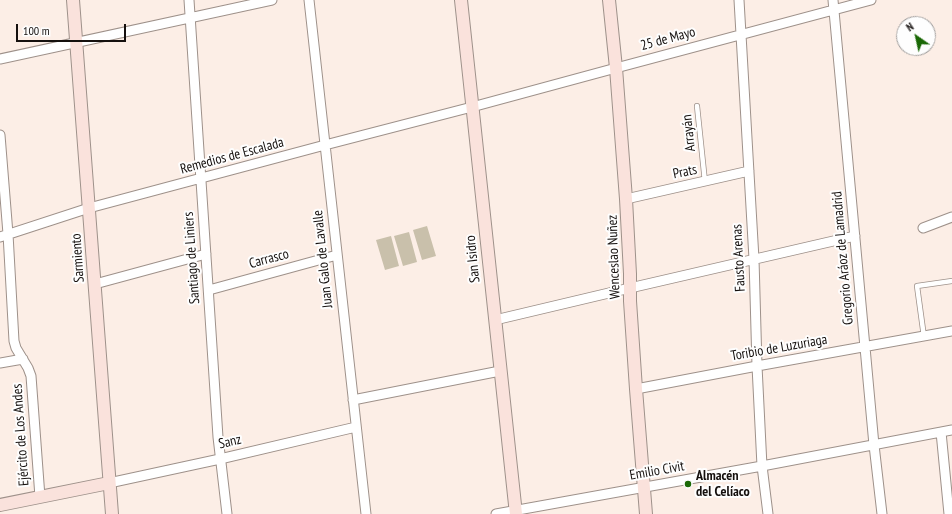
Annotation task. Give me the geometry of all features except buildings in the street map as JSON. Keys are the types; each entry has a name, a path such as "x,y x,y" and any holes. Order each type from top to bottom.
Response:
{"street":[{"name":"Sarmiento","path":"74,0 112,514"},
{"name":"Santiago de Liniers","path":"189,0 218,437 227,514"},
{"path":"0,59 272,0"},
{"name":"Juan Galo de Lavalle","path":"309,0 366,514"},
{"name":"San Isidro","path":"461,0 516,512"},
{"name":"Wenceslao Nuñez","path":"609,0 626,199 636,389 646,514"},
{"name":"Fausto Arenas","path":"739,0 754,259 762,466 768,514"},
{"name":"Gregorio Aráoz de Lamadrid","path":"833,0 874,444 882,514"},
{"name":"25 de Mayo","path":"472,107 871,0"},
{"name":"Remedios de Escalada","path":"4,236 89,208 472,107"},
{"name":"Ejército de Los Andes","path":"0,135 4,236 14,341 16,348 31,376 40,497"},
{"name":"Prats","path":"626,199 749,171"},
{"path":"923,228 952,217"},
{"path":"495,320 855,236"},
{"path":"94,284 206,254"},
{"name":"Carrasco","path":"209,290 337,255"},
{"name":"Toribio de Luzuriaga","path":"636,389 952,331"},
{"path":"0,363 23,360"},
{"path":"353,400 500,371"},
{"name":"Sanz","path":"109,483 356,427"},
{"name":"Emilio Civit","path":"496,514 516,512 952,430"},
{"path":"941,432 949,514"},
{"path":"0,505 109,483"}],"lane":[{"name":"Arrayán","path":"697,106 705,182"},
{"path":"924,336 917,286 952,281"}],"shaded area":[{"path":"427,226 436,256 422,260 413,230"},
{"path":"409,232 417,262 403,266 394,236"},
{"path":"391,236 399,266 385,270 376,240"}],"place":[{"name":"Almacén del Celíaco","path":"688,484"}]}
